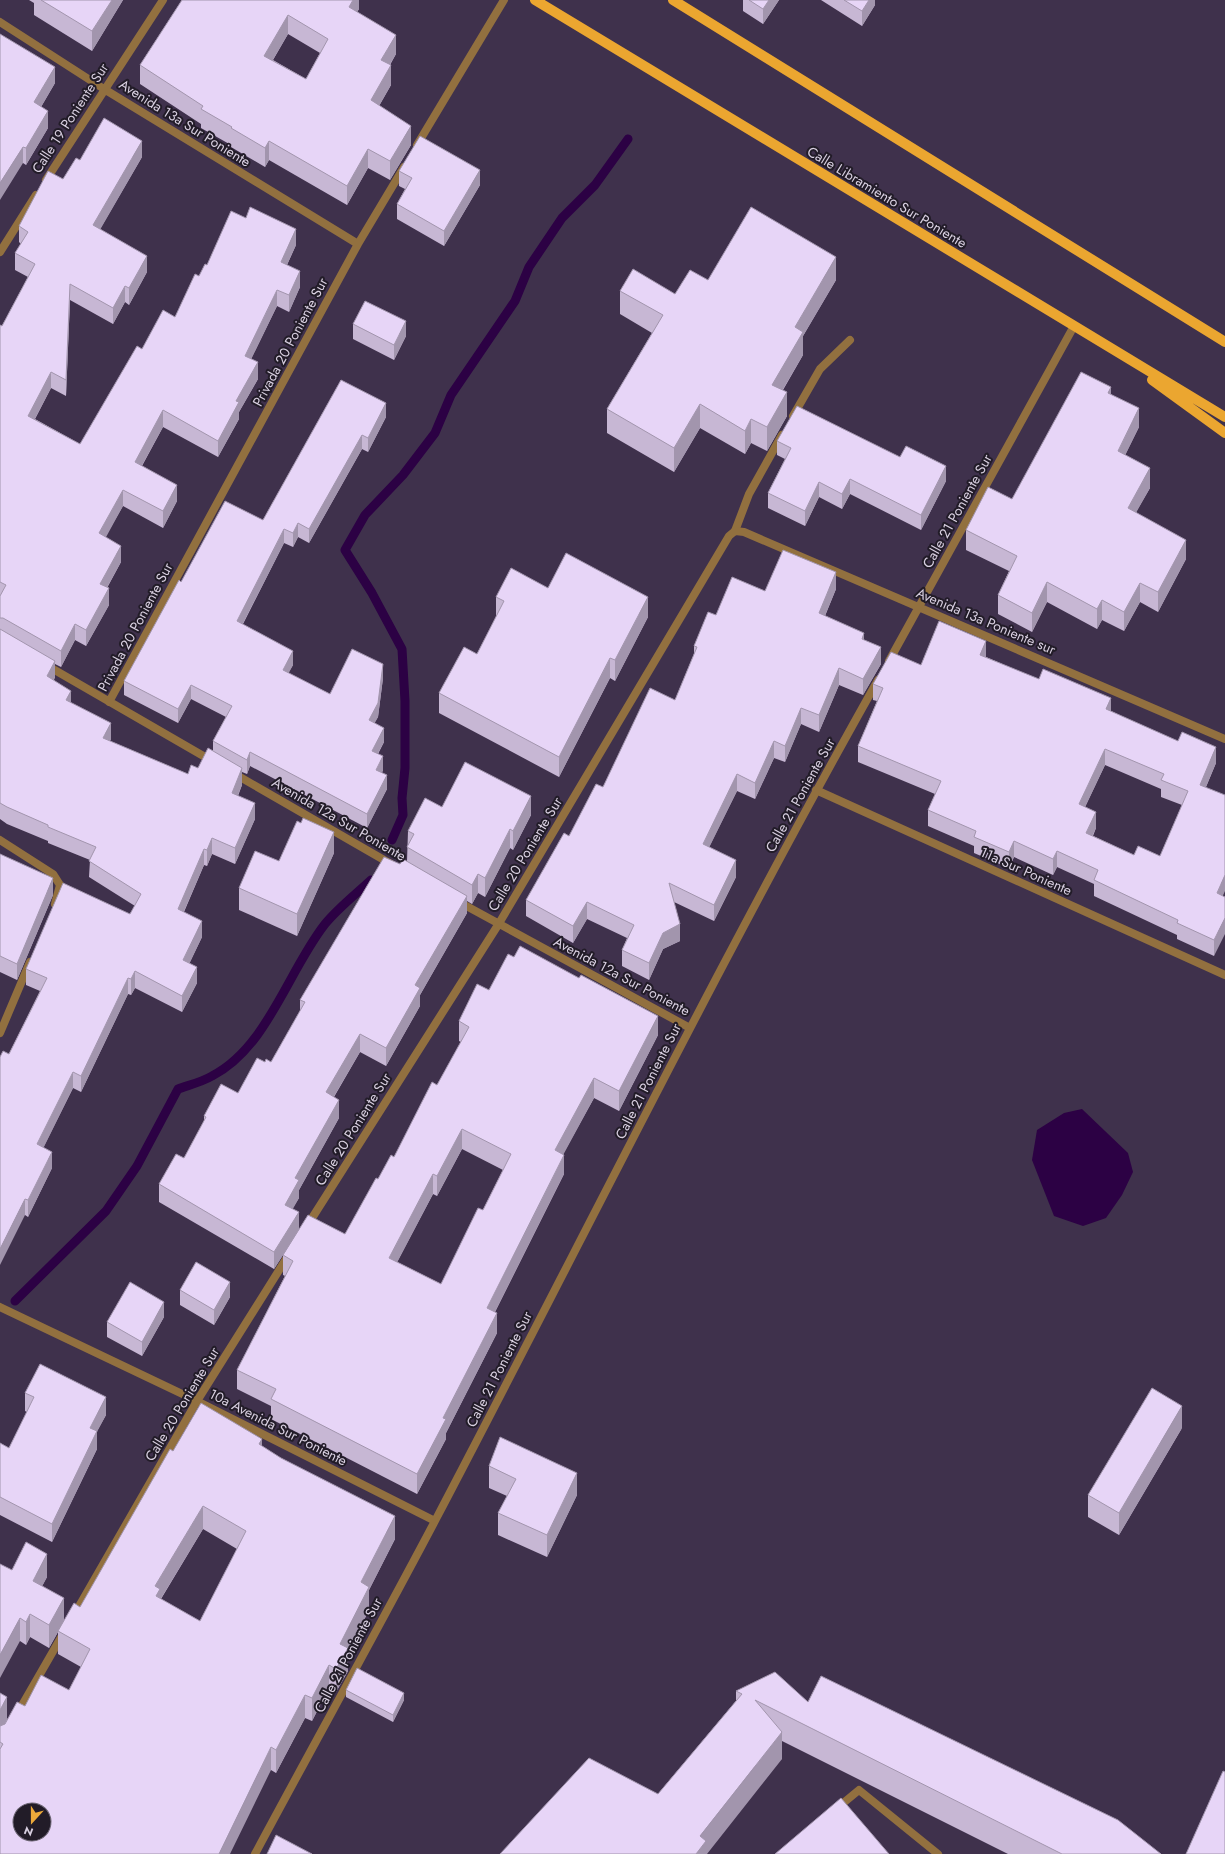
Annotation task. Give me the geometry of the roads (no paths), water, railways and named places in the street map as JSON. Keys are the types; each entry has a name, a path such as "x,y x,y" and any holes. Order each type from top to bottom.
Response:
{"main road":[{"name":"Calle Libramiento Sur Poniente","path":"535,0 1225,417"},
{"path":"673,0 1225,342"},
{"path":"1097,340 1225,433"}],"street":[{"name":"Calle 19 Poniente Sur","path":"0,252 104,89 163,0"},
{"name":"Privada 20 Poniente Sur","path":"109,702 358,244 504,0"},
{"name":"Avenida 13a Sur Poniente","path":"0,22 104,89 358,244"},
{"name":"Calle 21 Poniente Sur","path":"255,1854 435,1521 690,1028 816,790 920,607 1074,326"},
{"name":"Calle 20 Poniente Sur","path":"303,1233 498,924 729,536 735,531 748,494 820,368 850,340"},
{"name":"Avenida 13a Poniente sur","path":"735,531 744,532 1225,739"},
{"name":"Avenida 12a Sur Poniente","path":"41,663 400,869"},
{"name":"11a Sur Poniente","path":"816,790 1225,975"},
{"path":"0,840 53,874 60,885 58,897 52,911"},
{"name":"Avenida 12a Sur Poniente","path":"449,897 690,1028"},
{"path":"0,1033 34,954"},
{"name":"Calle 20 Poniente Sur","path":"12,1724 197,1401 294,1247"},
{"name":"10a Avenida Sur Poniente","path":"0,1307 197,1401 435,1521"},
{"path":"830,1815 859,1790 938,1854"}],"waterway":[{"path":"392,840 403,815 402,798 405,768 405,701 402,649 372,593 345,550 365,515 403,475 435,433 451,395 515,301 529,267 562,218 595,185 628,139"},
{"path":"15,1301 106,1211 137,1166 178,1089 200,1082 212,1076 231,1063 248,1047 262,1028 299,964 325,924 341,907 371,880"}]}
